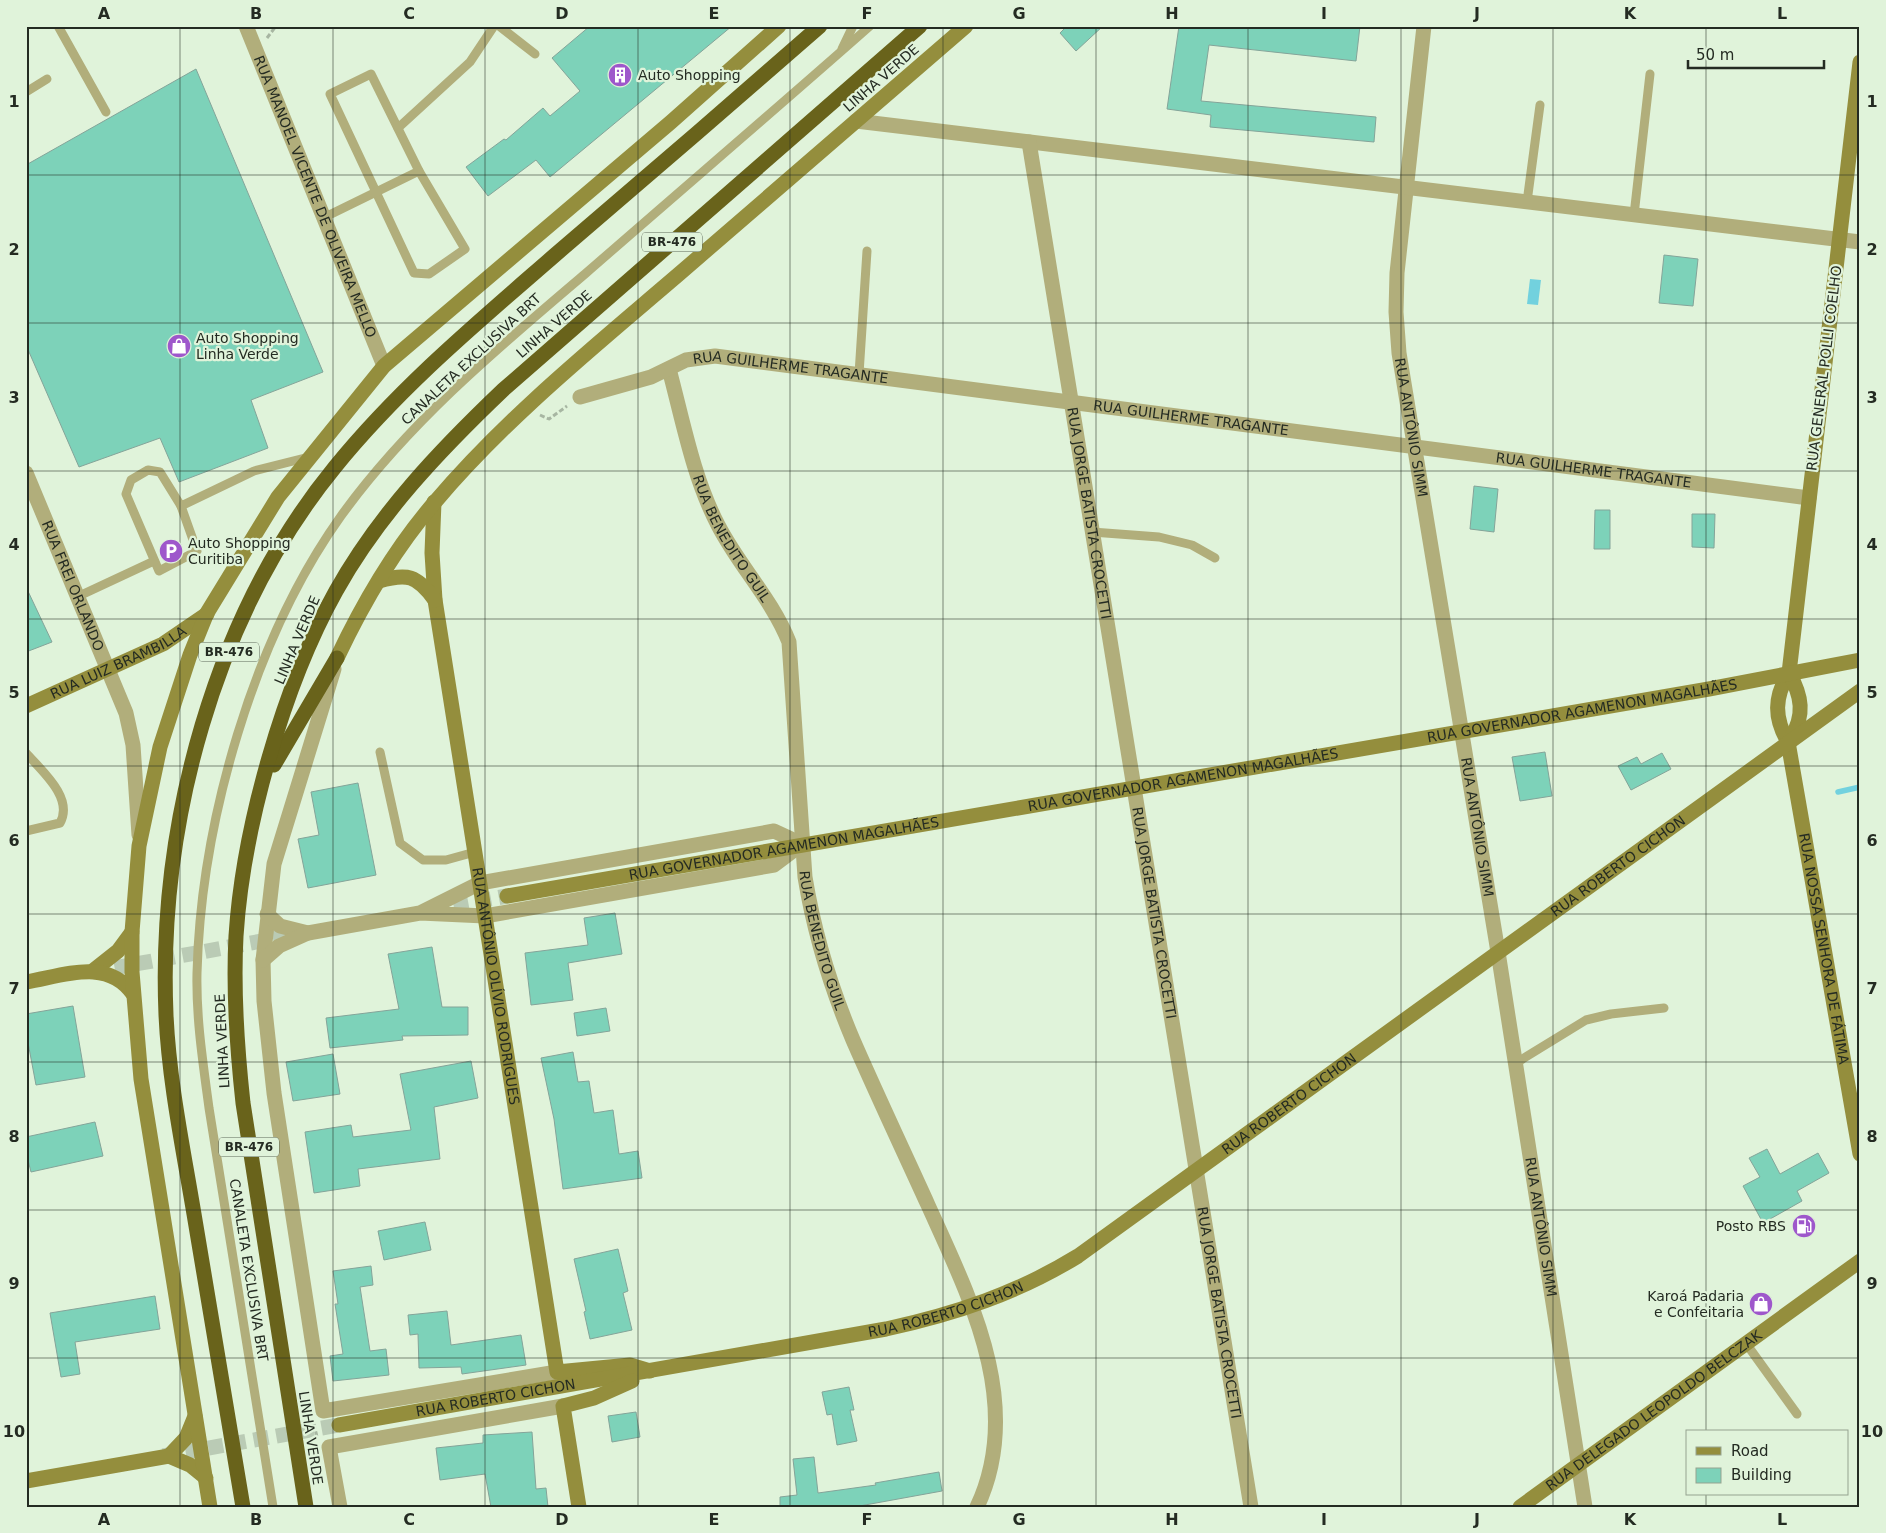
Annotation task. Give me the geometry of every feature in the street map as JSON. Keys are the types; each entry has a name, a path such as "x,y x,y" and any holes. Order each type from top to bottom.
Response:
{"highway":[{"name":"BR-476","path":"242,1507 179,1127 166,1020 165,930 172,862 179,820 195,750 216,684 242,621 268,568 333,470 377,418 479,322 820,26"},
{"name":"LINHA VERDE","path":"306,1507 252,1169 238,1054 236,973 239,903 247,853 262,786 296,682 336,591 364,547 429,463 503,390 920,26"},
{"path":"262,786 337,658"}],"street":[{"name":"RUA MANOEL VICENTE DE OLIVEIRA MELLO","path":"246,26 384,366"},
{"path":"210,1507 143,1096 133,994 132,932 139,846 160,748 174,702 208,613 278,497 384,366 664,128 779,26"},
{"name":"LINHA VERDE","path":"557,1372 323,1411 273,1085 263,960 267,914 280,842 337,658 355,621 379,581 434,502 526,409 966,26"},
{"name":"RUA ANTÔNIO SIMM","path":"1424,26 1397,273 1396,312 1403,386 1498,952 1585,1507"},
{"name":"RUA GENERAL POLLI COELHO","path":"1789,673 1860,62"},
{"path":"856,121 1860,242"},
{"name":"RUA JORGE BATISTA CROCETTI","path":"1029,142 1251,1507"},
{"name":"RUA GUILHERME TRAGANTE","path":"580,397 638,382 670,369 686,360 714,356 1809,498"},
{"name":"RUA BENEDITO GUIL","path":"670,369 706,503 736,554 782,624 789,642 802,844 809,900 828,970 845,1019 974,1306 988,1358 995,1410 994,1458 990,1476 977,1507"},
{"name":"RUA FREI ORLANDO","path":"26,472 110,670 131,732 139,846"},
{"name":"RUA ANTÔNIO OLÍVIO RODRIGUES","path":"434,502 432,553 435,600 557,1372"},
{"path":"379,581 397,576 417,580 435,600"},
{"name":"RUA LUIZ BRAMBILLA","path":"26,706 110,670 172,639 208,613"},
{"name":"RUA GOVERNADOR AGAMENON MAGALHÃES","path":"507,896 1860,660"},
{"path":"1788,742 1798,726 1801,707 1798,689 1789,673"},
{"name":"RUA NOSSA SENHORA DE FÁTIMA","path":"1789,673 1780,686 1777,700 1779,722 1788,742 1860,1154"},
{"name":"RUA ROBERTO CICHON","path":"339,1425 652,1372 886,1329 974,1306 1026,1286 1078,1256 1860,690"},
{"path":"263,960 279,946 308,933 420,913 485,916 774,866 802,844 774,831 480,883 420,913"},
{"path":"267,914 280,926 308,933"},
{"path":"26,982 94,970 118,951 132,932"},
{"path":"94,970 119,979 133,994"},
{"name":"RUA DELEGADO LEOPOLDO BELCZAK","path":"1520,1507 1745,1342 1860,1261"},
{"path":"557,1372 630,1365 652,1372"},
{"name":"RUA ROBERTO CICHON","path":"563,1406 594,1398 652,1372"},
{"path":"563,1406 579,1507"},
{"name":"LINHA VERDE","path":"340,1507 329,1446 563,1406"},
{"path":"169,1456 186,1438 195,1414"},
{"path":"26,1481 169,1456 190,1465 206,1478"}],"lane":[{"path":"58,26 106,112"},
{"path":"398,128 470,62 494,26"},
{"path":"499,26 535,54"},
{"name":"CANALETA EXCLUSIVA BRT","path":"839,54 853,26"},
{"name":"CANALETA EXCLUSIVA BRT","path":"273,1507 209,1108 201,1052 197,977 201,911 213,836 239,733 264,660 298,588 340,518 381,465 436,407 507,341 870,26"},
{"path":"371,74 398,128 419,171 465,249 429,274 414,273 330,94 371,74"},
{"path":"1634,215 1650,74"},
{"path":"26,92 47,79"},
{"path":"1527,202 1540,105"},
{"path":"323,218 419,171"},
{"path":"859,374 867,251"},
{"path":"181,506 254,471 309,457"},
{"path":"148,470 160,472 181,506 197,551 159,571 154,561 126,494 131,480 148,470"},
{"path":"1092,532 1159,537 1192,544 1215,558"},
{"path":"79,596 154,561"},
{"path":"380,752 400,843 423,860 446,860 475,852"},
{"path":"26,753 63,801 65,815 60,823 26,831"},
{"path":"1516,1063 1586,1020 1611,1014 1664,1008"},
{"path":"1745,1342 1797,1414"}],"path":[{"path":"526,409 549,419 580,397"}],"water":[{"path":"1530,279 1541,280 1538,305 1527,304"}],"building":[{"name":"Auto Shopping","path":"590,26 732,26 550,177 536,160 488,196 466,167 504,139 506,140 543,108 550,116 580,91 552,58"},
{"path":"1067,26 1103,26 1076,51 1060,33"},
{"path":"1179,26 1360,26 1356,61 1209,45 1201,101 1376,117 1374,142 1210,127 1211,115 1167,109"},
{"path":"196,69 323,372 251,400 268,448 179,482 160,438 79,467 26,345 26,165"},
{"path":"1664,255 1698,259 1693,306 1659,303"},
{"path":"1474,486 1498,489 1494,532 1470,529"},
{"path":"1595,510 1610,510 1610,549 1594,549"},
{"path":"1692,514 1715,514 1714,548 1692,547"},
{"path":"26,587 52,642 26,652"},
{"path":"1545,752 1552,796 1520,801 1512,757"},
{"path":"1662,753 1671,769 1631,790 1618,766 1637,757 1641,764"},
{"path":"358,783 376,875 308,888 298,839 319,835 311,792"},
{"path":"615,913 622,954 568,963 573,1000 531,1005 525,953 588,945 584,918"},
{"path":"432,947 442,1007 468,1007 468,1035 402,1036 403,1040 330,1048 326,1018 399,1009 388,954"},
{"path":"73,1006 85,1077 36,1085 26,1032 26,1014"},
{"path":"606,1008 610,1031 577,1036 574,1013"},
{"path":"573,1052 578,1082 589,1081 594,1113 613,1110 619,1154 638,1151 642,1178 563,1189 554,1119 541,1058"},
{"path":"333,1054 340,1094 293,1101 286,1062"},
{"path":"471,1061 478,1098 434,1107 440,1159 358,1169 360,1186 314,1193 305,1132 351,1125 353,1137 411,1130 400,1074"},
{"path":"95,1122 103,1156 31,1172 26,1152 26,1137"},
{"path":"1767,1149 1780,1174 1818,1153 1829,1173 1797,1191 1802,1201 1763,1223 1743,1186 1760,1177 1749,1158"},
{"path":"425,1222 431,1250 384,1260 378,1231"},
{"path":"618,1249 628,1291 623,1293 632,1330 590,1339 584,1312 586,1311 574,1259"},
{"path":"371,1266 373,1285 360,1287 370,1351 386,1349 389,1375 333,1381 330,1356 343,1354 335,1304 338,1304 333,1271"},
{"path":"155,1296 160,1329 75,1342 80,1374 61,1377 50,1313"},
{"path":"447,1311 451,1345 521,1335 526,1365 462,1374 461,1367 419,1368 418,1334 410,1335 408,1315"},
{"path":"849,1387 854,1410 850,1410 857,1441 837,1445 832,1414 827,1415 822,1392"},
{"path":"636,1412 640,1437 612,1442 608,1416"},
{"path":"532,1432 536,1489 546,1488 548,1507 491,1507 485,1474 440,1480 436,1448 483,1443 483,1435"},
{"path":"814,1457 818,1493 876,1485 875,1483 939,1472 942,1491 854,1507 780,1507 780,1497 797,1495 793,1459"}],"waterway":[{"path":"1838,792 1860,787"}],"tunnel":[{"path":"431,910 507,896"},
{"path":"92,972 300,934"},
{"path":"163,1456 339,1425"}],"place":[{"name":"Auto Shopping","path":"620,75"},
{"name":"Auto Shopping Linha Verde","path":"179,346"},
{"name":"Auto Shopping Curitiba","path":"171,551"},
{"name":"Posto RBS","path":"1804,1226"},
{"name":"Karoá Padaria e Confeitaria","path":"1761,1304"}]}
